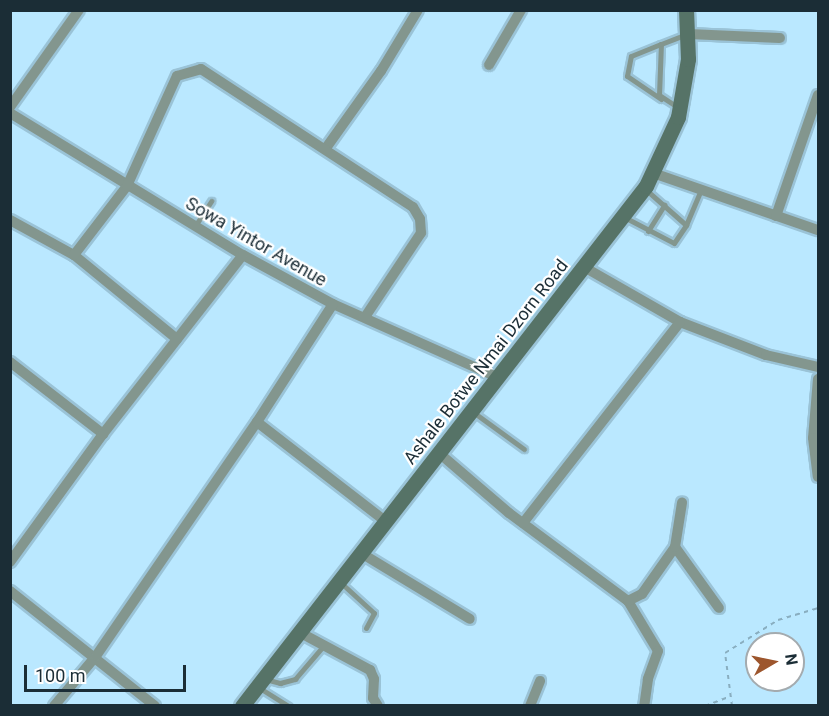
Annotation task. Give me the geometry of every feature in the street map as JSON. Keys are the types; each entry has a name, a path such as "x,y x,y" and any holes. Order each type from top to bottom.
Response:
{"main road":[{"name":"Ashale Botwe Nmai Dzorn Road","path":"242,705 644,189 670,141 680,109 688,34 686,10"}],"street":[{"path":"10,107 79,10"},
{"path":"326,148 381,71 418,10"},
{"path":"489,65 521,10"},
{"path":"688,34 780,38"},
{"path":"74,255 127,186 177,76 189,70 201,69 326,148 413,207 420,219 421,233 365,317"},
{"path":"776,216 819,95"},
{"name":"Sowa Yintor Avenue","path":"10,113 243,255 333,304 497,377"},
{"path":"653,174 819,230"},
{"path":"10,220 74,255 177,339"},
{"path":"10,562 103,434 243,255"},
{"path":"584,267 680,322 766,355 819,367"},
{"path":"54,705 96,656 257,422 333,304"},
{"path":"523,523 680,322"},
{"path":"13,368 103,434"},
{"path":"819,379 813,438 819,477"},
{"path":"257,422 385,521"},
{"path":"439,453 523,523 628,601 658,651 648,679 645,705"},
{"path":"628,601 642,594 675,547 682,503"},
{"path":"675,547 719,608"},
{"path":"361,553 470,618"},
{"path":"10,591 96,656 155,705"},
{"path":"299,632 370,670 374,679 373,698 378,705"},
{"path":"530,705 540,681"},
{"path":"536,692 542,705"}],"lane":[{"path":"680,109 627,76 632,56 688,34"},
{"path":"661,44 661,99"},
{"path":"644,189 686,225"},
{"path":"624,217 671,244 686,225 701,190"},
{"path":"195,226 211,201"},
{"path":"648,231 664,205"},
{"path":"472,411 524,449"},
{"path":"339,581 374,614 366,628"},
{"path":"260,682 280,683 295,679 324,645"},
{"path":"260,682 291,705"}],"path":[{"path":"732,705 725,653 778,620 819,608"},
{"path":"705,705 731,696"}]}
